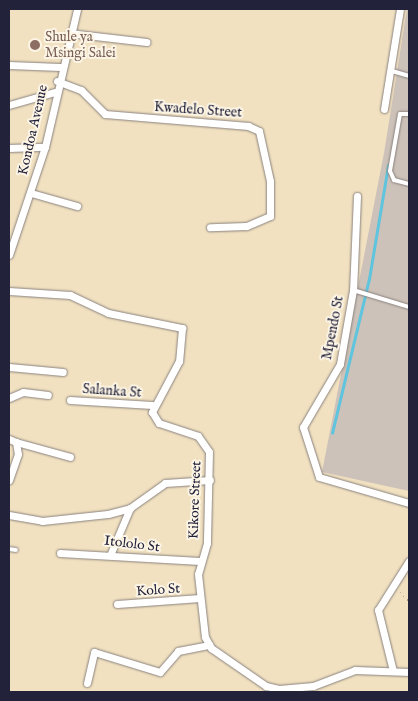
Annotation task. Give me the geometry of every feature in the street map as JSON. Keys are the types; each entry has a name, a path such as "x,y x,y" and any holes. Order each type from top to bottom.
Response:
{"street":[{"name":"Kondoa Avenue","path":"9,255 12,232 31,193 45,147 60,67 77,9"},
{"path":"384,109 392,71 400,9"},
{"path":"69,33 146,42"},
{"path":"9,65 60,67"},
{"name":"Kwadelo Street","path":"57,81 81,90 105,114 248,126 259,131 270,181 270,216 246,226 210,226"},
{"path":"9,105 55,92"},
{"path":"9,148 45,147"},
{"path":"31,193 77,206"},
{"name":"Mpendo St","path":"357,196 353,290 340,364 302,426 319,477 335,486 409,503"},
{"path":"9,291 70,295 108,313 182,328 179,361 152,406"},
{"path":"9,367 63,372"},
{"path":"9,398 23,392 48,395"},
{"name":"Salanka St","path":"70,400 152,406"},
{"name":"Kikore Street","path":"152,406 156,421 187,430 205,442 210,480 207,544 200,561 200,598 209,645"},
{"path":"12,440 70,457"},
{"path":"9,480 18,461 12,440"},
{"path":"9,515 48,521 130,508 165,483 210,480"},
{"path":"111,553 130,508"},
{"name":"Itololo St","path":"60,553 111,553 138,560 200,561"},
{"path":"394,671 378,613 409,561"},
{"name":"Kolo St","path":"117,604 200,598"},
{"path":"87,683 94,652 160,672 178,651 209,645 272,688 313,686 349,671 409,672"}],"lane":[{"path":"392,71 409,76"},
{"path":"409,114 400,114 390,171 394,180 409,184"},
{"path":"353,290 409,307"},
{"path":"9,549 16,550"}],"path":[{"path":"394,586 409,601"}],"shaded area":[{"path":"407,9 409,9 409,491 322,472 384,153"}],"waterway":[{"path":"332,433 369,279 388,166"}],"place":[{"name":"Shule ya Msingi Salei","path":"35,45"}]}
